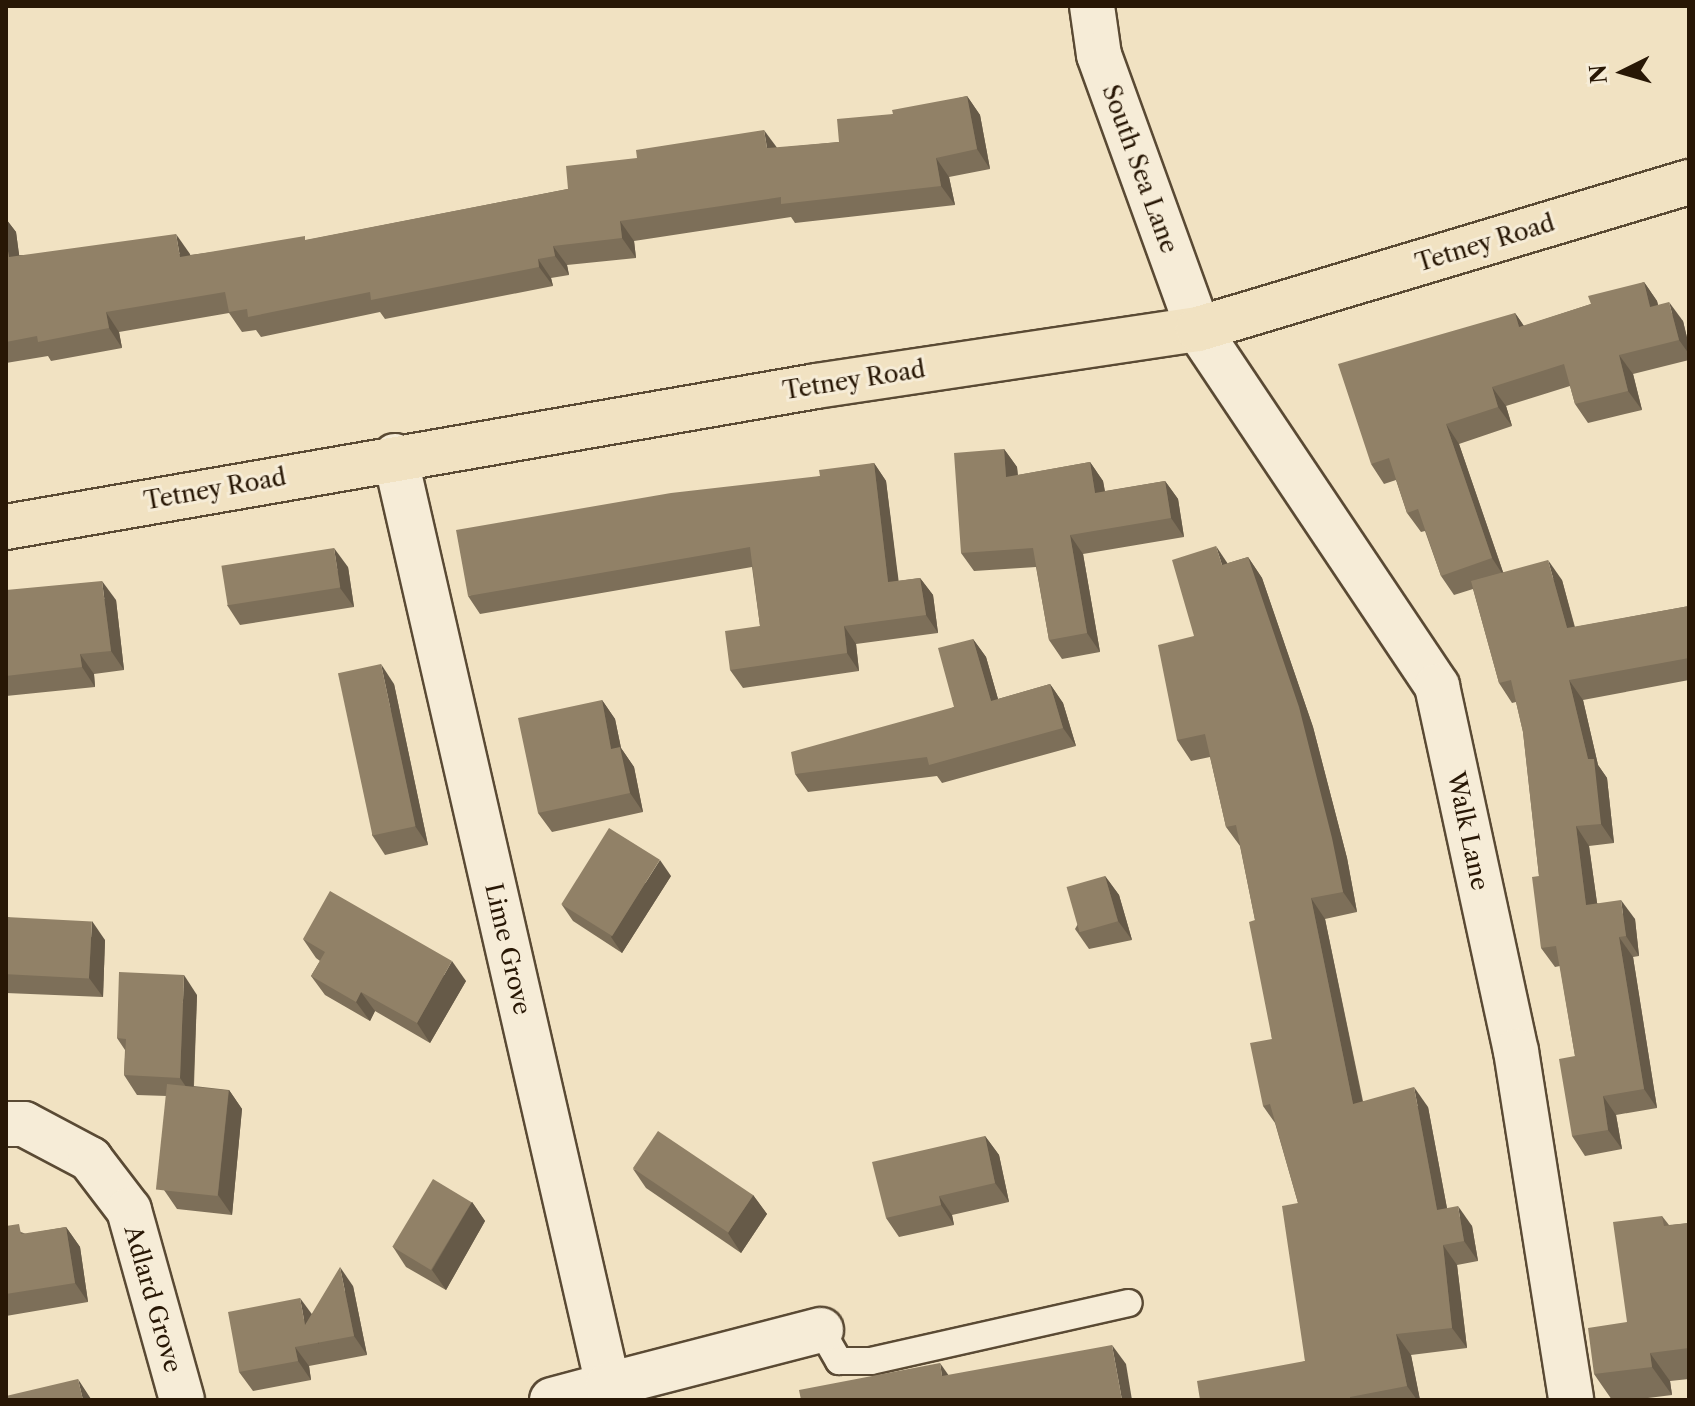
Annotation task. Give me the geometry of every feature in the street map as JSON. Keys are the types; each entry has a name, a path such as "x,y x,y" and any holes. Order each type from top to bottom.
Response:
{"main road":[{"name":"Tetney Road","path":"6,527 395,456 1198,329 1689,182"}],"street":[{"name":"South Sea Lane","path":"1092,6 1099,55 1198,329"},
{"name":"Walk Lane","path":"1198,329 1437,686 1516,1051 1571,1400"},
{"name":"Lime Grove","path":"395,456 608,1385"},
{"name":"Adlard Grove","path":"6,1124 24,1124 90,1159 129,1210 182,1400"},
{"path":"552,1400 821,1330"}],"lane":[{"path":"821,1330 839,1361 871,1361 1129,1303"}],"building":[{"path":"967,96 977,149 936,158 941,186 781,204 781,197 620,221 622,238 553,246 555,256 538,259 539,267 371,300 370,292 248,317 247,309 229,312 225,292 106,312 109,328 38,342 37,336 6,342 6,239 9,257 176,234 180,257 305,236 305,240 568,189 566,166 637,158 636,150 764,130 767,148 839,142 837,119 893,114 892,110"},
{"path":"1644,282 1650,307 1669,302 1679,340 1619,355 1628,391 1575,404 1564,364 1492,387 1498,407 1446,424 1492,558 1441,576 1418,509 1407,513 1389,458 1371,464 1338,364 1515,313 1519,327 1591,304 1588,296"},
{"path":"1004,449 1006,477 1090,462 1095,493 1165,481 1171,518 1070,535 1087,633 1049,640 1033,548 961,553 954,453"},
{"path":"874,463 888,582 920,578 926,615 844,626 847,653 730,670 725,631 760,626 750,547 468,596 456,530 671,493 820,476 819,470"},
{"path":"1216,546 1222,565 1248,557 1299,707 1332,838 1343,892 1311,898 1353,1104 1414,1087 1437,1210 1458,1206 1464,1241 1443,1245 1452,1328 1396,1334 1407,1386 1350,1397 1350,1400 1200,1400 1197,1381 1305,1361 1282,1206 1298,1203 1270,1104 1263,1106 1250,1043 1272,1039 1249,922 1255,920 1236,825 1226,827 1205,734 1177,740 1158,645 1194,636 1172,560"},
{"path":"334,548 340,588 228,605 221,566"},
{"path":"1548,560 1567,628 1689,606 1689,658 1569,680 1588,759 1594,759 1601,824 1576,826 1586,905 1621,900 1626,936 1619,937 1644,1089 1603,1096 1608,1130 1572,1136 1559,1059 1575,1056 1556,946 1541,948 1532,877 1539,876 1523,732 1511,680 1499,683 1471,581"},
{"path":"102,581 111,651 80,654 82,667 6,676 6,590"},
{"path":"973,639 991,701 1050,684 1063,728 929,765 927,757 795,774 791,752 954,707 938,648"},
{"path":"381,664 416,826 372,836 338,673"},
{"path":"602,700 611,749 620,747 630,793 538,813 518,718"},
{"path":"609,828 660,860 612,936 561,904"},
{"path":"1105,876 1118,921 1080,932 1067,887"},
{"path":"330,891 452,961 417,1023 361,992 356,1002 311,976 325,952 303,939"},
{"path":"6,917 92,922 89,978 6,974"},
{"path":"119,972 184,975 180,1078 124,1075 126,1039 117,1038"},
{"path":"167,1084 229,1090 218,1196 156,1189"},
{"path":"658,1131 753,1195 728,1233 633,1168"},
{"path":"985,1136 995,1183 939,1196 941,1205 886,1218 872,1162"},
{"path":"433,1179 472,1202 431,1270 392,1247"},
{"path":"1662,1216 1664,1226 1689,1223 1689,1348 1650,1353 1652,1367 1594,1374 1588,1328 1627,1322 1613,1222"},
{"path":"19,1224 21,1234 66,1227 75,1283 6,1294 6,1226"},
{"path":"340,1267 354,1336 295,1347 298,1361 239,1372 228,1312 300,1298 305,1325"},
{"path":"1112,1345 1122,1400 801,1400 799,1390 940,1363 942,1376"},
{"path":"78,1379 83,1400 6,1400 6,1396"}]}
